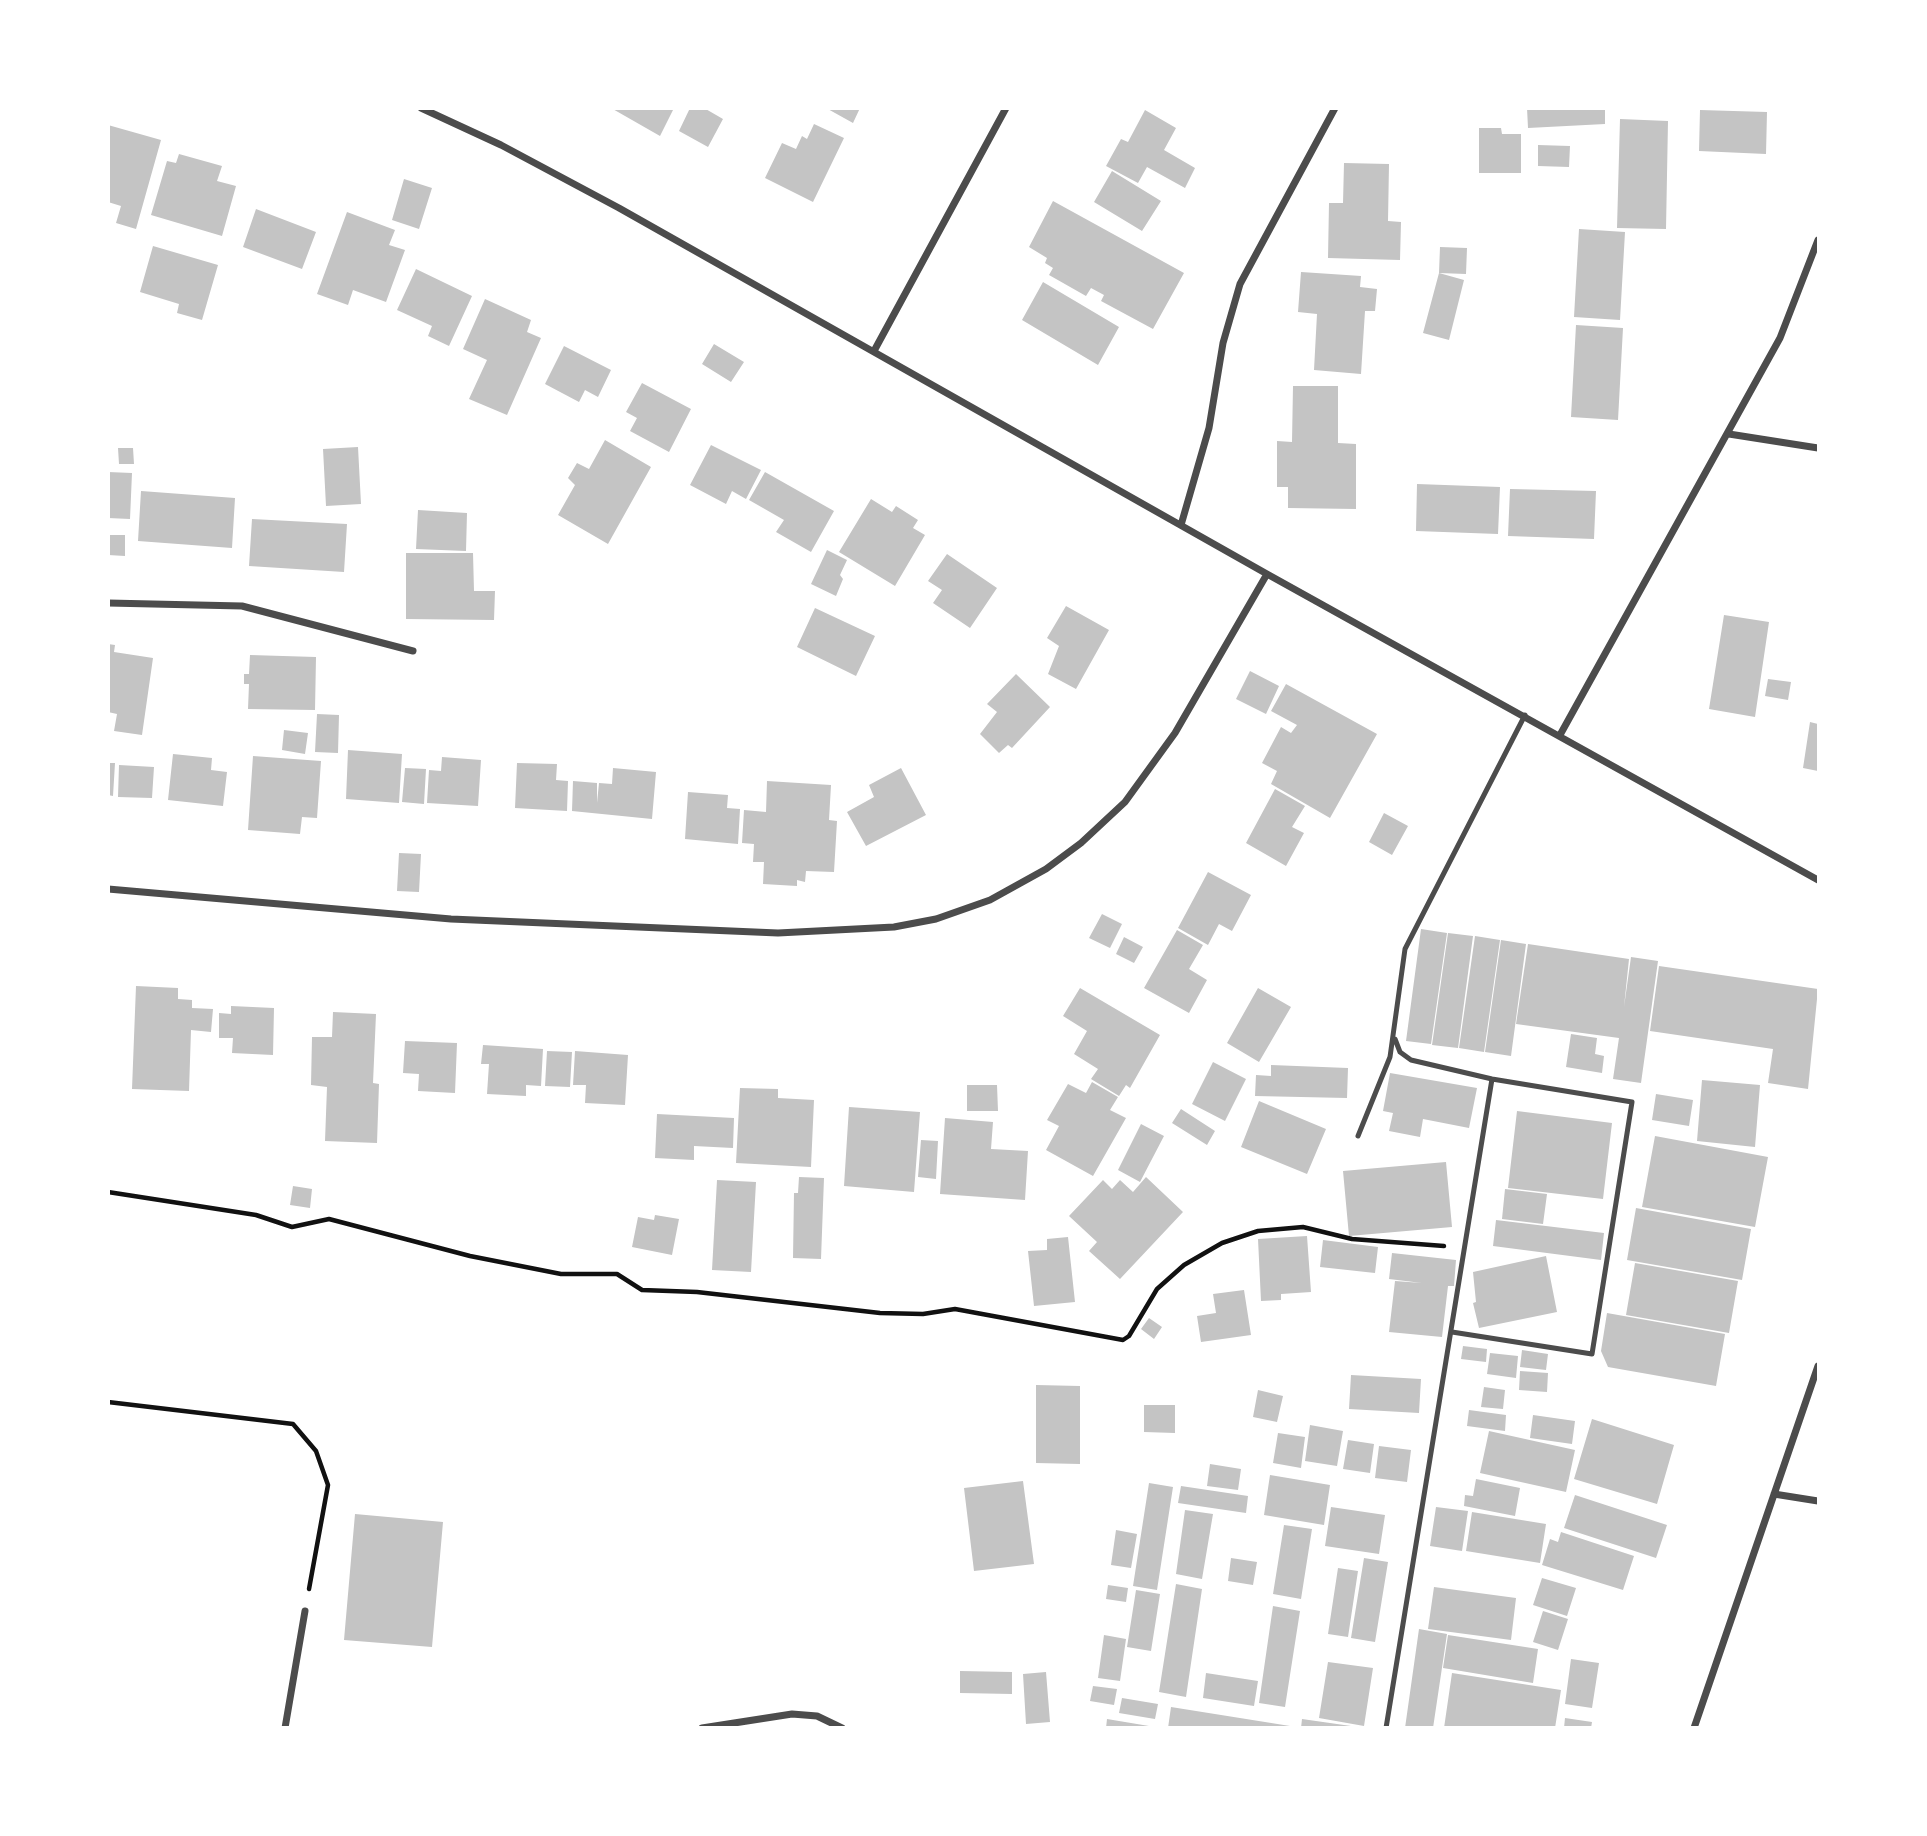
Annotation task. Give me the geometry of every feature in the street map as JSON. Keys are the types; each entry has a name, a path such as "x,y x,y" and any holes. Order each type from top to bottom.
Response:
{"street":[{"path":"421,108 501,145 619,208 1818,880"},
{"path":"874,351 1006,108"},
{"path":"1181,525 1209,428 1223,343 1240,284 1335,108"},
{"path":"1560,735 1780,338 1818,240"},
{"path":"1729,434 1818,448"},
{"path":"108,889 451,919 778,933 894,927 936,919 990,900 1046,869 1081,843 1125,802 1175,733 1267,573"},
{"path":"108,603 242,606 413,651"},
{"path":"1694,1727 1818,1367"},
{"path":"1773,1494 1818,1501"},
{"path":"285,1727 305,1611"},
{"path":"702,1727 792,1714 817,1716 842,1727"}],"lane":[{"path":"1358,1136 1395,1039 1405,949 1525,715"},
{"path":"1395,1039 1400,1052 1410,1060 1492,1079 1632,1102 1591,1354 1452,1332"},
{"path":"1386,1727 1492,1079"}],"path":[{"path":"108,1192 256,1215 292,1227 329,1219 470,1256 561,1274 617,1274 642,1290 710,1293 880,1313 923,1314 955,1309 1123,1340 1129,1336 1157,1289 1184,1265 1222,1243 1258,1231 1303,1227 1352,1239 1465,1248"},
{"path":"108,1402 293,1424 316,1451 328,1485 305,1611"}],"building":[{"path":"611,108 674,108 660,136"},
{"path":"690,108 704,108 723,119 708,147 679,131"},
{"path":"826,108 860,108 853,123"},
{"path":"1527,108 1605,108 1605,124 1528,128"},
{"path":"1145,110 1176,128 1164,150 1195,168 1185,188 1147,167 1138,183 1106,166 1121,139 1128,142"},
{"path":"1700,110 1767,112 1766,154 1699,151"},
{"path":"1620,119 1668,121 1666,229 1617,228"},
{"path":"814,124 844,138 813,202 765,178 782,143 796,149 802,136 807,139"},
{"path":"108,125 161,140 136,229 116,223 121,206 108,202"},
{"path":"1479,128 1501,128 1502,134 1521,134 1521,173 1479,173"},
{"path":"1538,145 1570,146 1569,167 1538,166"},
{"path":"179,154 222,166 217,181 236,186 222,236 151,215 167,161 176,163"},
{"path":"1344,163 1389,164 1388,221 1401,222 1400,260 1328,258 1329,203 1343,203"},
{"path":"1112,171 1161,201 1142,231 1094,202"},
{"path":"404,179 432,188 419,229 392,220"},
{"path":"1053,201 1184,273 1153,329 1101,301 1104,295 1091,288 1086,296 1049,275 1053,268 1045,263 1047,258 1029,247"},
{"path":"256,209 316,232 302,269 243,247"},
{"path":"347,212 395,230 389,245 405,250 386,302 353,290 348,305 317,294"},
{"path":"1579,229 1625,232 1620,320 1574,317"},
{"path":"153,246 218,265 202,320 177,313 179,304 140,292"},
{"path":"1440,247 1467,248 1466,274 1439,273"},
{"path":"416,269 472,296 449,346 428,336 432,326 397,310"},
{"path":"1301,272 1361,276 1360,287 1377,289 1375,311 1365,311 1361,374 1314,370 1317,314 1298,312"},
{"path":"1439,273 1464,280 1449,340 1423,333"},
{"path":"1043,282 1119,327 1098,365 1022,320"},
{"path":"485,299 531,320 527,332 541,338 507,415 469,399 487,360 463,349"},
{"path":"1576,325 1623,328 1618,420 1571,417"},
{"path":"714,344 744,362 731,382 702,364"},
{"path":"564,346 611,370 598,397 585,390 579,402 545,384"},
{"path":"642,383 691,409 669,452 630,431 637,418 626,412"},
{"path":"1293,386 1338,386 1338,443 1356,444 1356,509 1288,508 1288,487 1277,487 1277,441 1292,442"},
{"path":"605,440 651,467 608,544 558,515 575,485 568,478 577,463 589,469"},
{"path":"711,445 761,470 746,499 732,491 726,504 690,485"},
{"path":"358,447 361,504 326,506 323,449"},
{"path":"118,448 133,448 134,464 119,464"},
{"path":"108,472 132,473 130,519 108,518"},
{"path":"765,472 834,511 811,552 776,532 784,520 749,500"},
{"path":"1417,484 1500,487 1498,534 1416,531"},
{"path":"1510,489 1596,491 1594,539 1508,536"},
{"path":"141,491 235,498 232,548 138,541"},
{"path":"871,499 892,512 896,506 918,520 913,528 925,535 895,586 839,552"},
{"path":"418,510 467,513 466,551 416,549"},
{"path":"252,519 347,524 344,572 249,566"},
{"path":"108,535 125,535 125,556 108,555"},
{"path":"827,550 847,560 840,575 843,579 836,596 811,584"},
{"path":"406,553 473,553 474,591 495,591 494,620 406,619"},
{"path":"947,554 997,588 970,628 933,603 942,590 928,581"},
{"path":"1066,606 1109,630 1076,689 1048,674 1059,646 1047,638"},
{"path":"815,608 875,636 856,676 797,647"},
{"path":"1724,615 1769,622 1755,717 1709,709"},
{"path":"108,644 115,645 114,652 153,658 142,735 114,731 117,714 108,712"},
{"path":"250,655 316,657 315,710 248,709 249,684 244,684 244,674 249,674"},
{"path":"1250,671 1279,686 1266,714 1236,699"},
{"path":"1016,674 1050,707 1012,748 1008,745 999,753 980,734 997,712 987,704"},
{"path":"1768,679 1791,682 1788,700 1765,696"},
{"path":"1286,684 1377,734 1330,818 1271,784 1277,771 1262,763 1281,727 1291,733 1297,725 1271,711"},
{"path":"317,714 339,715 338,753 315,752"},
{"path":"1810,722 1818,724 1818,771 1803,768"},
{"path":"284,730 308,733 305,754 282,750"},
{"path":"348,750 402,754 399,803 346,799"},
{"path":"173,754 212,758 211,770 227,772 223,806 168,800"},
{"path":"253,756 321,761 317,818 302,817 300,834 248,830"},
{"path":"442,757 481,760 478,806 427,803 429,770 441,771"},
{"path":"108,763 115,763 113,796 108,795"},
{"path":"517,763 557,764 556,780 568,781 567,811 515,808"},
{"path":"119,765 154,767 152,798 118,797"},
{"path":"405,768 426,769 424,804 402,802"},
{"path":"613,768 656,772 652,819 572,811 573,781 597,783 597,803 599,783 612,784"},
{"path":"901,768 926,815 866,846 847,812 874,797 869,785"},
{"path":"767,781 831,785 829,820 837,821 834,872 806,871 805,882 797,880 797,886 763,884 764,862 753,862 754,844 742,843 744,810 766,812"},
{"path":"1275,789 1305,806 1292,827 1304,833 1286,866 1246,843"},
{"path":"688,792 728,795 727,808 740,809 738,844 685,839"},
{"path":"1384,813 1408,826 1392,855 1369,842"},
{"path":"399,853 421,854 419,892 397,891"},
{"path":"1208,872 1251,895 1232,931 1219,924 1208,945 1178,928"},
{"path":"1102,914 1122,924 1110,948 1089,938"},
{"path":"1421,929 1447,933 1431,1044 1406,1041"},
{"path":"1177,930 1203,945 1189,969 1207,980 1189,1013 1144,988"},
{"path":"1448,933 1473,936 1458,1048 1432,1045"},
{"path":"1475,936 1500,940 1484,1052 1459,1048"},
{"path":"1124,937 1143,947 1134,963 1116,954"},
{"path":"1501,940 1526,944 1511,1056 1485,1052"},
{"path":"1528,944 1629,959 1624,1007 1631,957 1658,961 1641,1083 1613,1079 1619,1038 1516,1024"},
{"path":"1659,966 1818,989 1808,1089 1768,1083 1773,1049 1650,1031"},
{"path":"136,986 178,988 178,999 192,1000 192,1008 213,1009 211,1032 191,1030 189,1091 132,1089"},
{"path":"1080,988 1160,1035 1130,1088 1126,1085 1119,1096 1091,1079 1098,1069 1074,1054 1087,1031 1063,1016"},
{"path":"1258,988 1291,1007 1259,1062 1227,1043"},
{"path":"231,1006 274,1008 273,1055 232,1053 233,1038 219,1038 219,1013 231,1014"},
{"path":"333,1012 376,1014 373,1083 379,1084 377,1143 325,1141 327,1087 311,1085 312,1037 332,1037"},
{"path":"1571,1034 1597,1038 1595,1054 1604,1056 1602,1073 1566,1067"},
{"path":"405,1041 457,1043 455,1093 418,1091 419,1074 403,1073"},
{"path":"483,1045 543,1049 541,1086 526,1085 526,1096 487,1094 489,1064 481,1064"},
{"path":"547,1051 572,1052 570,1087 545,1086"},
{"path":"575,1051 628,1055 625,1105 585,1103 586,1085 573,1085"},
{"path":"1213,1062 1246,1079 1225,1121 1192,1104"},
{"path":"1271,1065 1348,1068 1347,1098 1255,1096 1256,1075 1271,1076"},
{"path":"1390,1073 1477,1088 1469,1128 1423,1119 1420,1137 1389,1131 1393,1113 1383,1111"},
{"path":"1702,1080 1760,1085 1755,1147 1697,1141"},
{"path":"1092,1082 1118,1097 1110,1110 1126,1118 1093,1176 1046,1150 1059,1126 1047,1120 1068,1084 1086,1093"},
{"path":"967,1085 997,1085 998,1111 967,1111"},
{"path":"740,1088 778,1089 778,1098 814,1100 811,1167 736,1163"},
{"path":"1656,1094 1693,1100 1689,1126 1652,1120"},
{"path":"1259,1101 1326,1129 1307,1174 1241,1147"},
{"path":"849,1107 920,1112 914,1192 844,1186"},
{"path":"1181,1109 1215,1131 1207,1145 1172,1123"},
{"path":"1517,1111 1612,1123 1603,1199 1508,1188"},
{"path":"657,1114 734,1118 733,1148 694,1146 694,1160 655,1158"},
{"path":"945,1118 993,1122 991,1149 1028,1151 1025,1200 940,1194"},
{"path":"1141,1124 1164,1136 1140,1182 1118,1170"},
{"path":"1655,1136 1768,1157 1755,1227 1642,1207"},
{"path":"921,1140 938,1141 936,1179 918,1177"},
{"path":"1446,1162 1452,1227 1349,1236 1343,1171"},
{"path":"799,1177 824,1178 821,1259 793,1258 794,1193 798,1193"},
{"path":"1146,1177 1183,1212 1120,1279 1089,1251 1097,1242 1069,1216 1103,1180 1112,1189 1120,1180 1133,1192"},
{"path":"717,1180 756,1182 751,1272 712,1270"},
{"path":"293,1186 312,1189 310,1208 290,1205"},
{"path":"1505,1189 1547,1194 1543,1224 1502,1219"},
{"path":"1636,1208 1751,1229 1742,1280 1627,1260"},
{"path":"655,1215 679,1219 672,1255 632,1247 638,1217 654,1220"},
{"path":"1496,1220 1604,1233 1601,1260 1493,1246"},
{"path":"1307,1236 1311,1292 1281,1294 1281,1300 1261,1301 1258,1239"},
{"path":"1068,1237 1075,1302 1034,1306 1028,1251 1047,1250 1047,1239"},
{"path":"1323,1240 1378,1247 1375,1273 1320,1267"},
{"path":"1392,1253 1456,1260 1454,1286 1448,1286 1442,1337 1389,1332 1395,1281 1422,1283 1389,1279"},
{"path":"1546,1256 1557,1312 1479,1328 1473,1303 1476,1302 1473,1272"},
{"path":"1635,1263 1738,1281 1729,1333 1626,1315"},
{"path":"1244,1290 1251,1335 1201,1342 1197,1316 1216,1313 1213,1294"},
{"path":"1607,1313 1725,1334 1716,1386 1608,1367 1601,1351"},
{"path":"1149,1318 1162,1327 1154,1339 1141,1329"},
{"path":"1463,1346 1487,1349 1486,1362 1461,1359"},
{"path":"1522,1350 1548,1354 1546,1370 1520,1367"},
{"path":"1490,1353 1518,1356 1516,1378 1487,1374"},
{"path":"1520,1371 1548,1373 1547,1392 1519,1390"},
{"path":"1351,1375 1421,1379 1419,1413 1349,1409"},
{"path":"1036,1385 1080,1386 1080,1464 1036,1463"},
{"path":"1484,1387 1505,1390 1503,1409 1481,1407"},
{"path":"1258,1390 1283,1396 1277,1422 1253,1417"},
{"path":"1144,1405 1175,1405 1175,1433 1144,1432"},
{"path":"1469,1410 1506,1415 1505,1431 1467,1426"},
{"path":"1533,1415 1575,1421 1572,1444 1530,1438"},
{"path":"1592,1419 1674,1445 1657,1504 1574,1479"},
{"path":"1310,1425 1343,1431 1337,1466 1305,1461"},
{"path":"1489,1431 1575,1450 1566,1492 1480,1473"},
{"path":"1278,1433 1305,1437 1301,1468 1273,1463"},
{"path":"1348,1440 1374,1444 1370,1473 1343,1469"},
{"path":"1379,1446 1411,1450 1407,1482 1375,1478"},
{"path":"1210,1464 1241,1469 1238,1490 1207,1486"},
{"path":"1270,1475 1330,1485 1324,1525 1264,1515"},
{"path":"1476,1479 1520,1488 1515,1516 1464,1506 1465,1495 1473,1496"},
{"path":"1023,1481 1034,1564 974,1571 964,1488"},
{"path":"1149,1483 1173,1487 1157,1590 1133,1586"},
{"path":"1181,1486 1248,1496 1246,1513 1178,1503"},
{"path":"1575,1495 1667,1525 1656,1558 1564,1528"},
{"path":"1331,1507 1385,1515 1379,1554 1325,1546"},
{"path":"1436,1507 1468,1511 1462,1551 1430,1546"},
{"path":"1185,1510 1213,1514 1202,1579 1176,1574"},
{"path":"1472,1512 1546,1524 1540,1563 1466,1551"},
{"path":"355,1514 443,1522 432,1647 344,1640"},
{"path":"1284,1525 1312,1529 1301,1599 1273,1594"},
{"path":"1116,1530 1137,1534 1131,1568 1111,1565"},
{"path":"1561,1532 1634,1556 1623,1590 1542,1565 1550,1539 1558,1542"},
{"path":"1231,1558 1257,1562 1253,1585 1228,1581"},
{"path":"1364,1558 1388,1562 1375,1642 1351,1638"},
{"path":"1338,1568 1358,1571 1348,1637 1328,1634"},
{"path":"1542,1578 1576,1588 1567,1616 1533,1605"},
{"path":"1176,1584 1202,1589 1186,1697 1159,1692"},
{"path":"1108,1585 1128,1588 1126,1602 1106,1599"},
{"path":"1434,1587 1516,1598 1511,1640 1428,1629"},
{"path":"1136,1590 1160,1594 1151,1651 1127,1647"},
{"path":"1273,1606 1300,1611 1285,1707 1259,1703"},
{"path":"1543,1611 1568,1619 1558,1650 1533,1642"},
{"path":"1419,1629 1447,1634 1433,1728 1405,1728"},
{"path":"1104,1635 1126,1639 1120,1681 1098,1678"},
{"path":"1448,1635 1538,1649 1533,1683 1443,1668"},
{"path":"1571,1659 1599,1663 1592,1708 1565,1704"},
{"path":"1328,1662 1373,1668 1364,1726 1319,1718"},
{"path":"960,1671 1012,1672 1012,1694 960,1693"},
{"path":"1046,1672 1050,1722 1026,1724 1023,1674"},
{"path":"1206,1673 1258,1681 1254,1706 1203,1698"},
{"path":"1452,1673 1561,1690 1555,1728 1444,1728"},
{"path":"1093,1686 1117,1689 1114,1705 1090,1701"},
{"path":"1122,1698 1158,1704 1155,1719 1119,1713"},
{"path":"1171,1707 1290,1726 1290,1728 1168,1728"},
{"path":"1565,1718 1592,1722 1591,1728 1564,1728"},
{"path":"1107,1719 1149,1726 1149,1728 1106,1728"},
{"path":"1302,1719 1351,1726 1351,1728 1301,1728"}]}
